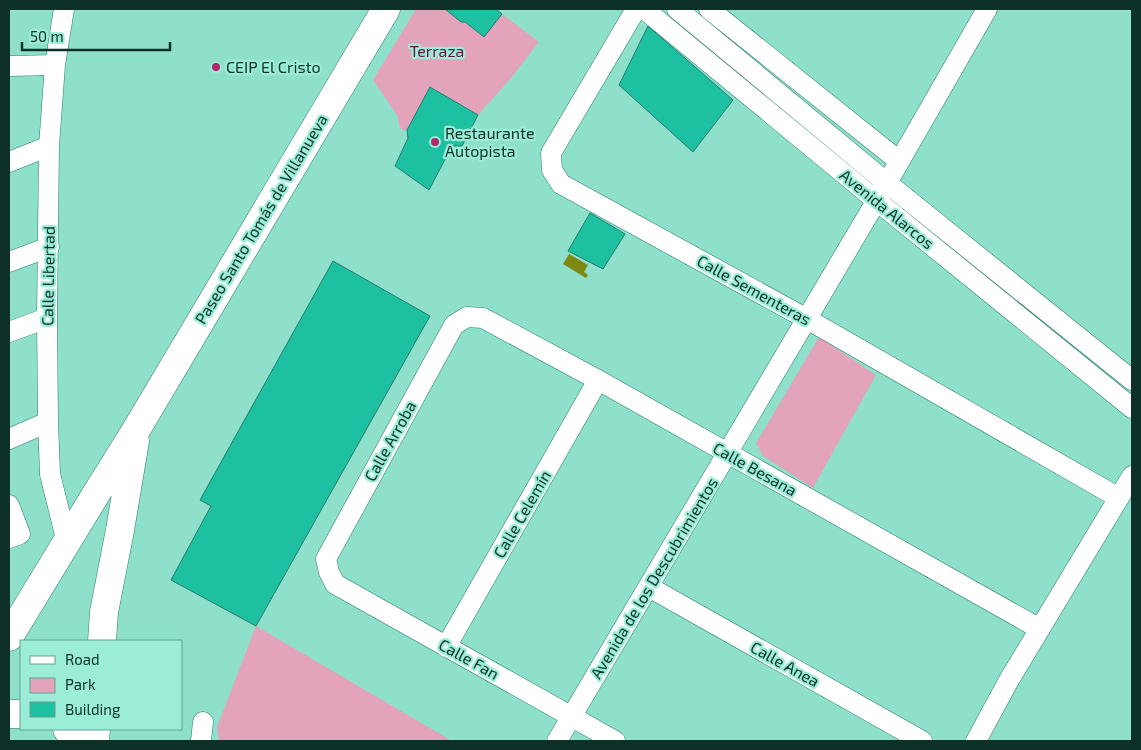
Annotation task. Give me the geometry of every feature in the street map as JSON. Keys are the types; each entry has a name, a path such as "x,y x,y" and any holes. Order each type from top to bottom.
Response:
{"street":[{"name":"Calle Libertad","path":"64,9 55,65 49,146 47,318 50,474 67,543"},
{"name":"Paseo Santo Tomás de Villanueva","path":"9,637 136,430 386,9"},
{"name":"Calle Sementeras","path":"636,9 551,153 552,170 561,184 807,319 1119,498"},
{"name":"Avenida Alarcos","path":"644,9 1132,408"},
{"name":"Avenida Alarcos","path":"677,9 887,183 1132,380"},
{"path":"709,9 899,162"},
{"name":"Avenida de los Descubrimientos","path":"558,741 877,201 987,9"},
{"path":"9,66 55,65"},
{"path":"9,162 49,146"},
{"path":"9,262 49,247"},
{"name":"Calle Besana","path":"467,317 483,318 598,380 1040,629"},
{"name":"Calle Arroba","path":"329,572 326,559 454,325 467,317"},
{"path":"9,332 47,318"},
{"name":"Calle Celemín","path":"446,647 598,380"},
{"path":"9,439 48,422"},
{"path":"102,640 104,612 120,530 136,430"},
{"path":"976,741 1009,680 1132,476"},
{"path":"9,505 14,536"},
{"name":"Calle Fan","path":"329,572 335,584 615,741"},
{"name":"Calle Anea","path":"649,587 922,741"},
{"path":"68,730 76,741"}],"green space":[{"name":"Terraza","path":"416,9 445,9 484,37 502,14 539,42 512,77 478,115 430,87 407,130 403,130 400,128 397,115 373,80"},
{"path":"819,337 876,375 813,488 763,456 756,443"},
{"path":"256,626 452,741 219,741 217,727"}],"shaded area":[{"path":"569,254 588,265 584,272 588,275 586,278 563,264"}],"building":[{"path":"445,9 496,9 502,14 484,37"},
{"path":"648,26 733,100 693,152 619,85"},
{"name":"Restaurante Autopista","path":"430,87 478,115 462,146 452,146 429,190 395,166 408,138 407,130"},
{"path":"590,213 625,234 603,269 568,251"},
{"path":"333,261 430,316 256,626 171,580 211,506 200,500"}],"place":[{"name":"CEIP El Cristo","path":"216,67"},
{"name":"Restaurante Autopista","path":"435,142"}]}
